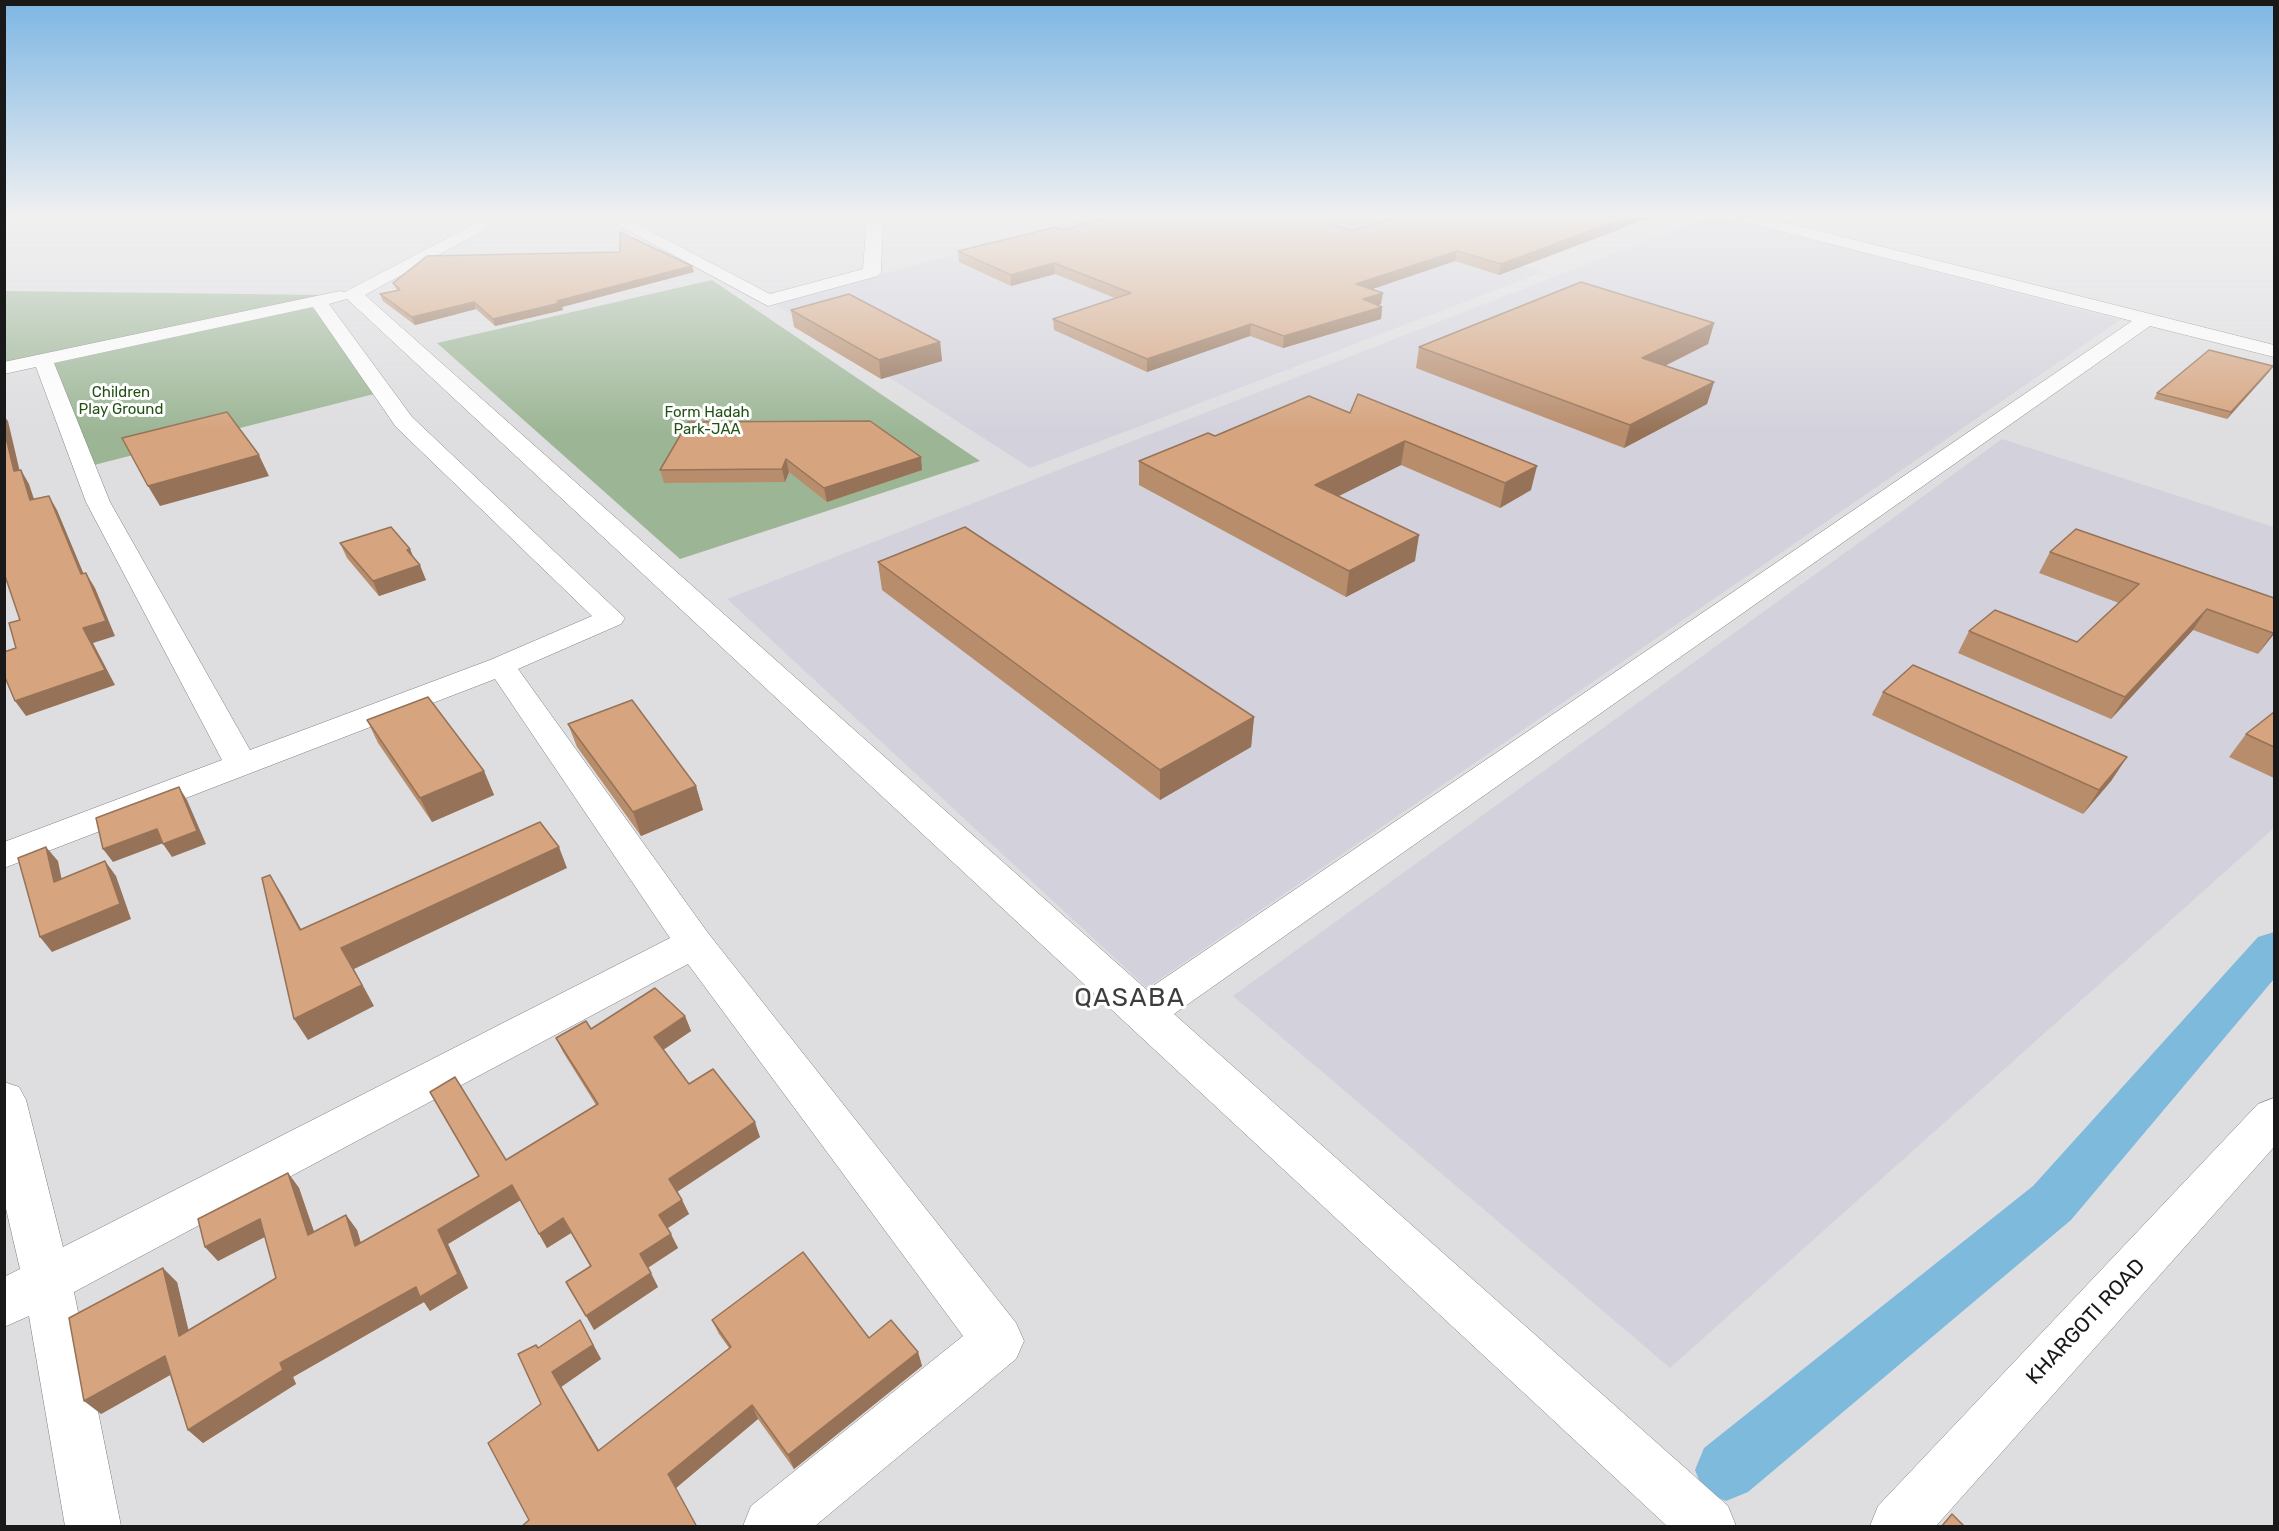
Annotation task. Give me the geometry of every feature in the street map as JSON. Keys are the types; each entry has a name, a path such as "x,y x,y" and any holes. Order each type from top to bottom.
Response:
{"street":[{"path":"4,368 336,297 352,288"},
{"path":"746,288 768,300 811,288"},
{"path":"2026,288 2274,351"},
{"path":"4,856 501,666 611,618 404,422 336,297"},
{"path":"336,297 1143,1014 1708,1527"},
{"path":"1143,1014 2147,319"},
{"path":"43,360 98,502 242,766"},
{"path":"501,666 694,943 998,1341 771,1527"},
{"path":"4,1303 694,943"},
{"path":"4,1100 47,1280 93,1527"},
{"name":"KHARGOTI ROAD","path":"1898,1527 2274,1117"}],"shaded area":[{"path":"828,288 1500,288 1030,468 773,303"},
{"path":"1525,288 1999,288 2120,320 1147,988 727,599"},
{"path":"2002,439 2274,527 2274,828 1670,1368 1233,996"}],"green space":[{"name":"Form Hadah Park-JAA","path":"675,288 725,288 980,461 680,559 437,343"},
{"path":"5,291 322,295 5,363"},
{"name":"Children Play Ground","path":"311,306 382,392 86,467 43,360"}],"building":[{"path":"398,288 605,288 557,301 560,303 493,319 474,302 412,317 380,294 400,290"},
{"path":"1119,288 1369,288 1383,293 1363,299 1382,307 1284,336 1251,324 1147,359 1053,319 1131,293"},
{"path":"1565,288 1602,288 1714,323 1642,358 1714,382 1630,425 1419,347"},
{"path":"849,294 940,342 879,360 791,310"},
{"path":"2209,350 2273,366 2231,412 2157,393"},
{"path":"1358,394 1537,466 1505,483 1405,441 1315,485 1419,535 1349,571 1139,461 1208,433 1215,436 1309,396 1350,413"},
{"path":"227,412 259,455 148,486 122,438"},
{"path":"870,421 921,457 824,488 786,459 782,469 660,470 688,422"},
{"path":"4,429 14,471 21,470 30,500 49,496 81,574 86,573 106,621 83,628 105,670 15,701 4,675 4,652 16,648 9,623 20,620 4,573"},
{"path":"391,527 420,565 373,581 340,543"},
{"path":"965,527 1254,717 1160,770 878,562"},
{"path":"2076,529 2274,598 2273,633 2207,609 2125,697 1969,631 1995,610 2077,642 2139,584 2050,552"},
{"path":"1913,665 2127,757 2099,790 1883,692"},
{"path":"428,697 484,771 420,798 367,720"},
{"path":"632,700 696,786 633,812 568,724"},
{"path":"2274,712 2274,747 2246,734"},
{"path":"179,787 197,831 163,844 157,829 103,849 96,818"},
{"path":"540,822 559,847 341,948 362,985 294,1019 262,878 270,875 300,930"},
{"path":"46,847 54,882 105,861 120,904 40,937 18,858"},
{"path":"655,988 685,1016 654,1037 689,1084 713,1069 755,1122 669,1179 682,1200 659,1215 671,1234 640,1254 651,1273 586,1316 566,1282 591,1266 563,1218 539,1234 512,1185 438,1230 458,1274 420,1297 416,1287 280,1363 283,1370 188,1430 165,1356 84,1401 69,1318 163,1268 179,1336 276,1278 260,1219 205,1247 198,1219 288,1173 308,1235 346,1215 355,1246 479,1176 430,1092 455,1077 506,1160 598,1104 556,1038 586,1021 591,1029"},
{"path":"803,1252 869,1338 891,1320 918,1352 788,1455 752,1405 668,1474 697,1527 521,1527 529,1520 488,1443 541,1404 518,1354 536,1345 538,1348 580,1320 593,1345 552,1372 598,1451 731,1347 712,1320"},
{"path":"1952,1514 1965,1527 1941,1527"}],"waterway":[{"path":"1726,1470 2052,1203 2274,949"}],"district":[{"name":"QASABA","path":"1130,998"}]}
